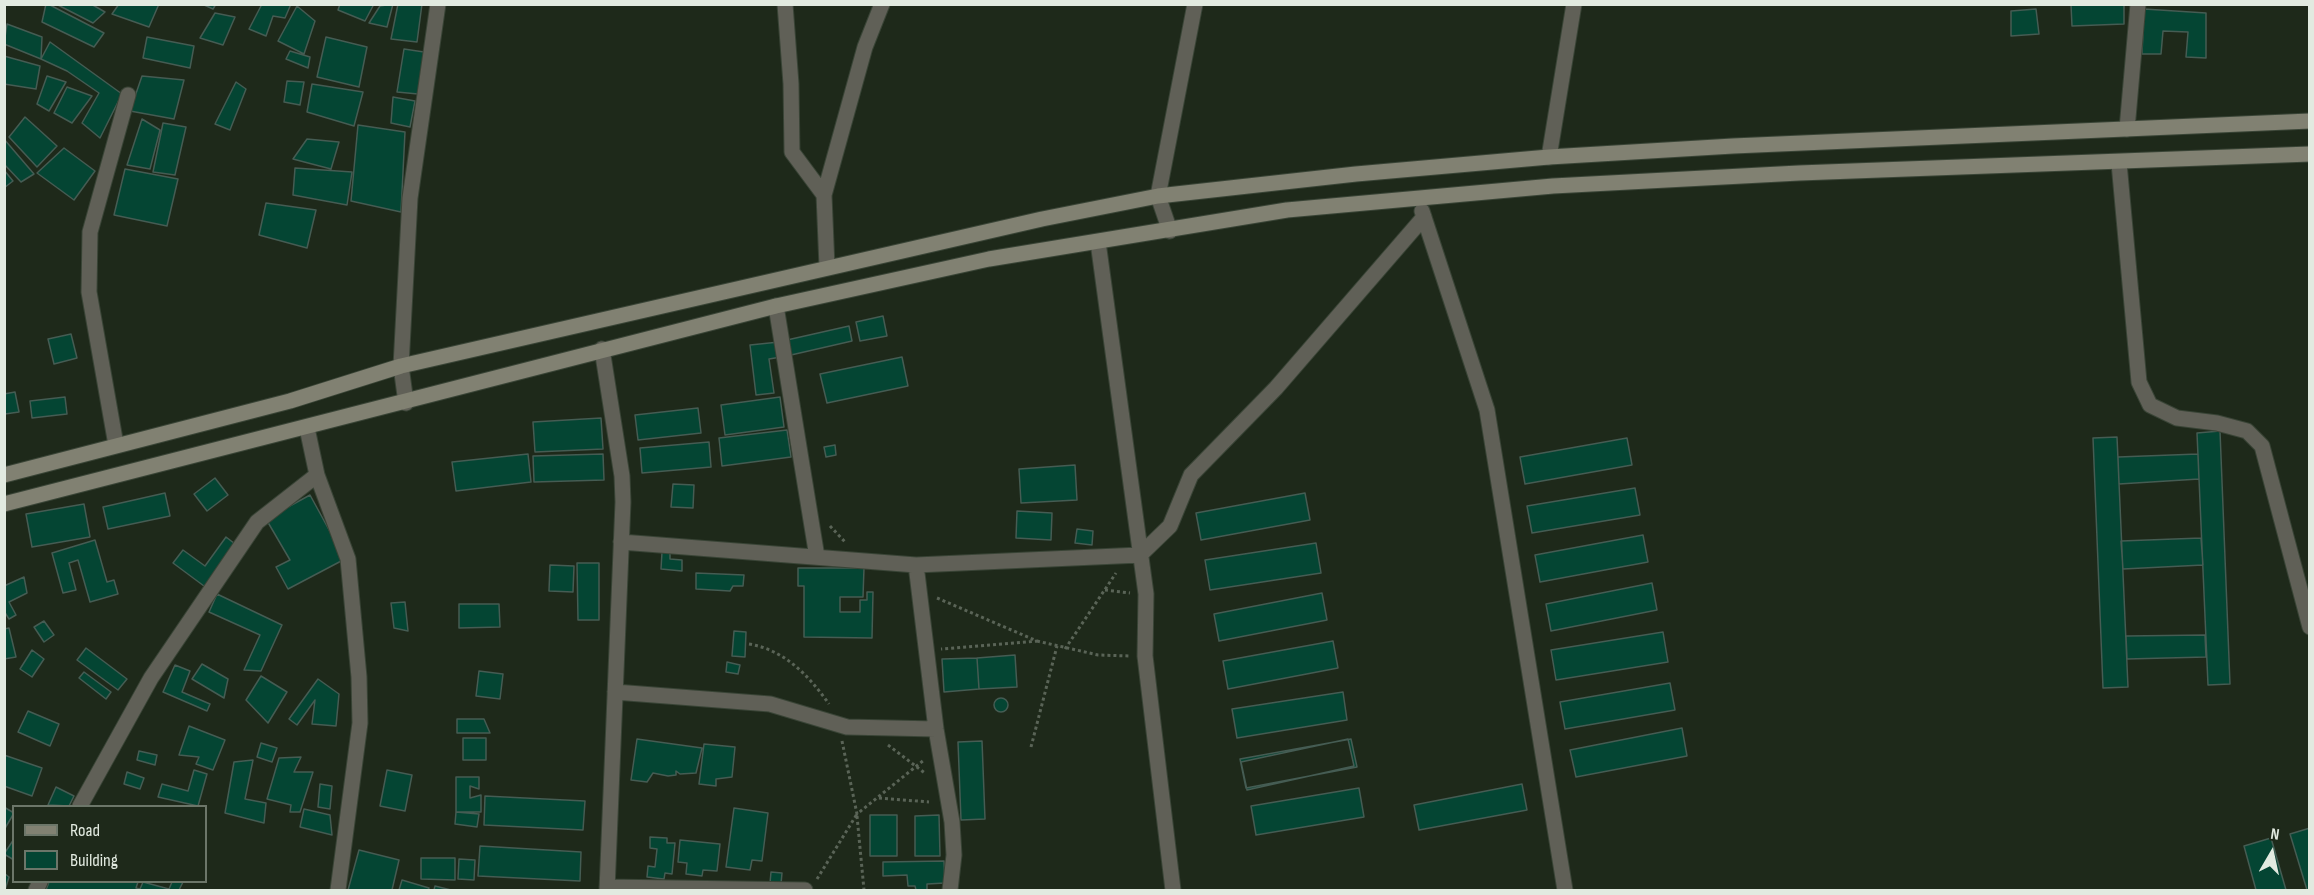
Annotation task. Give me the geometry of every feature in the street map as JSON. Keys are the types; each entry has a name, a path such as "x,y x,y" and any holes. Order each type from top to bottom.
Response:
{"main road":[{"path":"4,475 290,401 401,366 827,267 1042,219 1158,196 1356,174 1549,157 1733,146 2310,120"},
{"path":"4,504 87,481 406,403 602,349 776,306 989,259 1287,210 1553,186 1799,173 2119,163 2310,154"}],"street":[{"path":"406,403 401,366 410,198 438,4"},
{"path":"785,4 791,84 792,152 824,195"},
{"path":"827,267 824,195 865,47 882,4"},
{"path":"1170,231 1158,196 1195,4"},
{"path":"1549,157 1574,4"},
{"path":"2127,129 2138,4"},
{"path":"116,445 93,314 88,267 90,232 128,95"},
{"path":"2119,163 2139,382 2150,405 2177,418 2217,423 2247,431 2262,446 2310,627"},
{"path":"1419,198 1487,410 1564,891"},
{"path":"621,542 916,565 1134,555 1170,526 1191,475 1276,388 1424,217"},
{"path":"1098,242 1134,555 1146,594 1144,656 1173,891"},
{"path":"776,306 817,557"},
{"path":"602,349 622,476 607,889 811,886"},
{"path":"307,428 317,475 348,559 359,677 360,723 338,891"},
{"path":"81,805 151,678 257,522 317,475"},
{"path":"916,565 954,855 950,891"},
{"path":"615,692 770,704 839,726 936,729"}],"path":[{"path":"808,503 845,542 854,548"},
{"path":"1065,649 1105,590 1134,555"},
{"path":"920,590 1037,641 1098,655 1144,656"},
{"path":"1105,590 1146,594"},
{"path":"927,650 1037,641"},
{"path":"749,644 766,647 800,669 829,704 839,726 857,814 864,891"},
{"path":"1031,747 1057,646"},
{"path":"811,886 857,814 939,747"},
{"path":"877,798 929,802"}],"building":[{"path":"46,4 104,33 94,47 42,22"},
{"path":"56,4 91,4 105,12 93,23"},
{"path":"119,4 159,4 149,27 112,14"},
{"path":"202,4 216,4 213,9"},
{"path":"262,4 291,4 285,18 273,16 266,36 249,29"},
{"path":"340,4 374,4 365,21 338,10"},
{"path":"393,4 387,27 369,23 380,6"},
{"path":"398,4 422,4 417,42 391,39"},
{"path":"2124,4 2124,24 2072,26 2071,5"},
{"path":"297,6 315,21 304,54 278,41"},
{"path":"2036,9 2039,34 2011,36 2011,11"},
{"path":"2144,9 2206,13 2206,58 2186,57 2188,32 2163,31 2161,54 2142,54"},
{"path":"215,13 235,17 223,45 200,38"},
{"path":"7,24 42,37 41,59 4,44"},
{"path":"147,37 194,46 190,68 143,58"},
{"path":"326,37 367,47 359,87 317,77"},
{"path":"50,42 122,94 100,138 82,123 99,93 67,71 41,59"},
{"path":"404,49 424,52 418,94 397,92"},
{"path":"290,51 310,57 308,68 286,59"},
{"path":"4,56 40,66 36,89 4,84"},
{"path":"47,76 66,82 49,111 37,104"},
{"path":"142,76 184,80 174,119 130,111"},
{"path":"287,81 304,82 300,105 284,102"},
{"path":"236,82 246,89 230,130 215,124"},
{"path":"312,84 363,92 354,126 307,112"},
{"path":"67,87 92,96 72,123 54,113"},
{"path":"393,97 415,101 410,127 391,123"},
{"path":"25,117 57,146 37,167 9,137"},
{"path":"142,119 160,130 150,169 127,165"},
{"path":"163,123 186,127 175,175 153,172"},
{"path":"358,125 405,132 401,212 351,201"},
{"path":"4,139 34,174 21,182 4,164"},
{"path":"307,139 339,142 331,169 293,159"},
{"path":"64,148 95,171 74,200 37,173"},
{"path":"295,168 352,172 347,205 293,195"},
{"path":"125,169 178,179 167,226 114,215"},
{"path":"4,170 13,181 4,188"},
{"path":"266,203 316,210 307,248 259,235"},
{"path":"883,316 887,336 860,341 856,322"},
{"path":"849,326 852,341 791,355 787,340"},
{"path":"71,334 77,358 54,364 48,339"},
{"path":"779,342 781,357 769,359 774,393 756,395 750,345"},
{"path":"902,357 908,386 827,403 820,374"},
{"path":"15,392 19,412 5,414 4,394"},
{"path":"65,397 67,414 32,418 30,401"},
{"path":"780,397 784,427 725,435 721,405"},
{"path":"698,408 701,433 638,440 635,415"},
{"path":"601,418 603,449 535,452 533,422"},
{"path":"787,430 791,457 722,466 719,438"},
{"path":"2220,431 2230,684 2208,685 2197,433"},
{"path":"2117,437 2128,687 2103,688 2093,438"},
{"path":"1627,438 1632,465 1525,484 1520,457"},
{"path":"709,442 711,467 642,473 640,448"},
{"path":"835,445 836,455 826,457 824,447"},
{"path":"528,454 531,482 456,491 452,462"},
{"path":"603,454 604,480 534,482 533,456"},
{"path":"2198,454 2199,479 2119,484 2118,457"},
{"path":"1075,465 1077,500 1021,503 1019,469"},
{"path":"215,478 228,495 207,511 194,494"},
{"path":"673,484 694,485 693,508 671,507"},
{"path":"1635,488 1640,515 1532,533 1527,506"},
{"path":"165,493 170,516 108,529 103,507"},
{"path":"1305,493 1310,520 1201,540 1196,513"},
{"path":"310,495 345,559 288,589 276,567 290,560 266,519"},
{"path":"84,504 90,537 32,547 26,514"},
{"path":"1017,511 1052,513 1051,540 1016,538"},
{"path":"1077,529 1093,531 1092,545 1075,543"},
{"path":"1643,535 1648,562 1540,582 1535,555"},
{"path":"226,537 239,547 208,589 173,563 183,550 205,566"},
{"path":"2201,538 2203,565 2123,569 2121,541"},
{"path":"95,540 107,582 114,580 118,594 90,602 78,560 69,563 76,590 63,593 52,553"},
{"path":"1316,543 1321,573 1210,590 1205,560"},
{"path":"662,552 670,552 670,559 682,560 682,571 661,569"},
{"path":"577,563 599,563 599,620 578,620"},
{"path":"550,565 574,566 573,592 549,591"},
{"path":"798,568 864,568 863,597 840,597 840,612 860,612 860,600 867,600 867,592 873,592 872,638 804,637 804,586 798,586"},
{"path":"696,573 744,575 743,586 733,586 730,591 696,589"},
{"path":"24,577 27,593 9,602 16,615 9,619 4,611 4,586"},
{"path":"1652,583 1657,610 1551,631 1546,604"},
{"path":"1322,593 1327,620 1219,641 1214,614"},
{"path":"217,594 282,625 261,671 244,670 260,635 209,612"},
{"path":"405,602 408,631 394,628 391,603"},
{"path":"459,604 499,604 500,627 459,628"},
{"path":"44,621 54,635 44,642 34,627"},
{"path":"9,628 16,657 4,659 4,629"},
{"path":"734,631 746,632 745,657 732,656"},
{"path":"1663,632 1668,662 1556,680 1551,650"},
{"path":"2205,635 2206,657 2127,659 2126,636"},
{"path":"1333,641 1338,668 1228,689 1223,661"},
{"path":"86,648 127,679 118,690 77,660"},
{"path":"32,650 44,659 32,677 20,669"},
{"path":"1015,655 1017,687 979,689 977,658"},
{"path":"977,658 979,689 944,692 942,659"},
{"path":"727,662 740,665 738,674 726,672"},
{"path":"202,664 228,679 224,698 192,679"},
{"path":"175,665 190,671 182,692 210,704 207,711 163,692"},
{"path":"479,671 503,674 500,699 476,696"},
{"path":"84,672 111,692 106,699 79,678"},
{"path":"261,676 287,692 268,723 246,700"},
{"path":"318,679 339,694 336,726 312,724 315,700 297,725 289,719"},
{"path":"1670,683 1675,710 1565,729 1560,702"},
{"path":"1343,692 1347,720 1237,738 1232,709"},
{"path":"1001,698 1006,700 1008,705 1006,710 1001,712 996,710 994,705 996,700"},
{"path":"28,711 59,724 50,746 18,732"},
{"path":"457,719 484,719 490,733 457,733"},
{"path":"189,726 225,740 213,770 196,764 199,757 179,755"},
{"path":"1682,728 1687,756 1576,777 1570,750"},
{"path":"463,738 486,738 486,760 463,760"},
{"path":"637,739 702,748 696,773 680,774 676,771 676,775 668,776 653,773 647,782 631,780"},
{"path":"1348,739 1354,766 1247,790 1241,762"},
{"path":"1351,739 1357,767 1246,788 1240,759"},
{"path":"982,741 985,819 961,820 958,742"},
{"path":"261,743 277,748 272,762 257,757"},
{"path":"704,744 735,747 732,777 716,779 716,786 699,784"},
{"path":"139,751 157,755 155,765 137,760"},
{"path":"4,755 42,768 32,796 4,786"},
{"path":"301,757 294,772 313,772 300,812 290,812 291,805 267,799 279,758"},
{"path":"253,760 245,799 266,803 264,823 225,813 234,762"},
{"path":"194,770 207,774 198,805 158,797 162,784 188,791"},
{"path":"387,770 412,775 405,811 380,806"},
{"path":"127,772 144,778 140,789 124,784"},
{"path":"456,777 479,777 479,789 470,786 470,798 481,795 481,812 456,812"},
{"path":"320,784 332,786 330,809 318,807"},
{"path":"1522,784 1527,810 1419,830 1414,805"},
{"path":"56,787 74,796 70,805 48,805"},
{"path":"1359,788 1364,817 1256,835 1251,806"},
{"path":"485,796 585,801 583,830 484,825"},
{"path":"4,807 12,812 12,816 4,830"},
{"path":"734,808 768,813 762,861 752,860 750,870 726,867"},
{"path":"304,809 330,815 332,835 300,827"},
{"path":"456,812 479,814 477,827 455,824"},
{"path":"870,815 897,815 897,856 870,856"},
{"path":"939,815 940,856 915,856 915,816"},
{"path":"2310,828 2310,890 2307,890 2290,834"},
{"path":"650,837 667,838 667,843 675,843 672,874 665,873 664,879 647,877 648,866 655,867 657,849 650,848"},
{"path":"2271,838 2286,890 2256,890 2244,846"},
{"path":"680,840 720,844 717,871 703,870 702,876 686,874 687,863 678,862"},
{"path":"12,842 12,859 4,854"},
{"path":"480,846 581,852 580,881 478,876"},
{"path":"359,850 399,860 392,890 348,890"},
{"path":"421,858 455,858 455,880 421,879"},
{"path":"459,859 475,860 474,880 458,879"},
{"path":"944,861 945,883 927,884 927,890 916,890 915,886 908,886 907,875 883,876 883,862"},
{"path":"771,872 782,873 781,884 770,883"},
{"path":"4,873 9,877 5,890 4,890"},
{"path":"402,880 429,888 428,890 399,890"},
{"path":"49,883 138,883 136,888 140,889 143,883 147,883 169,889 172,883 182,883 179,890 46,890"},
{"path":"435,886 451,890 434,890"}]}
